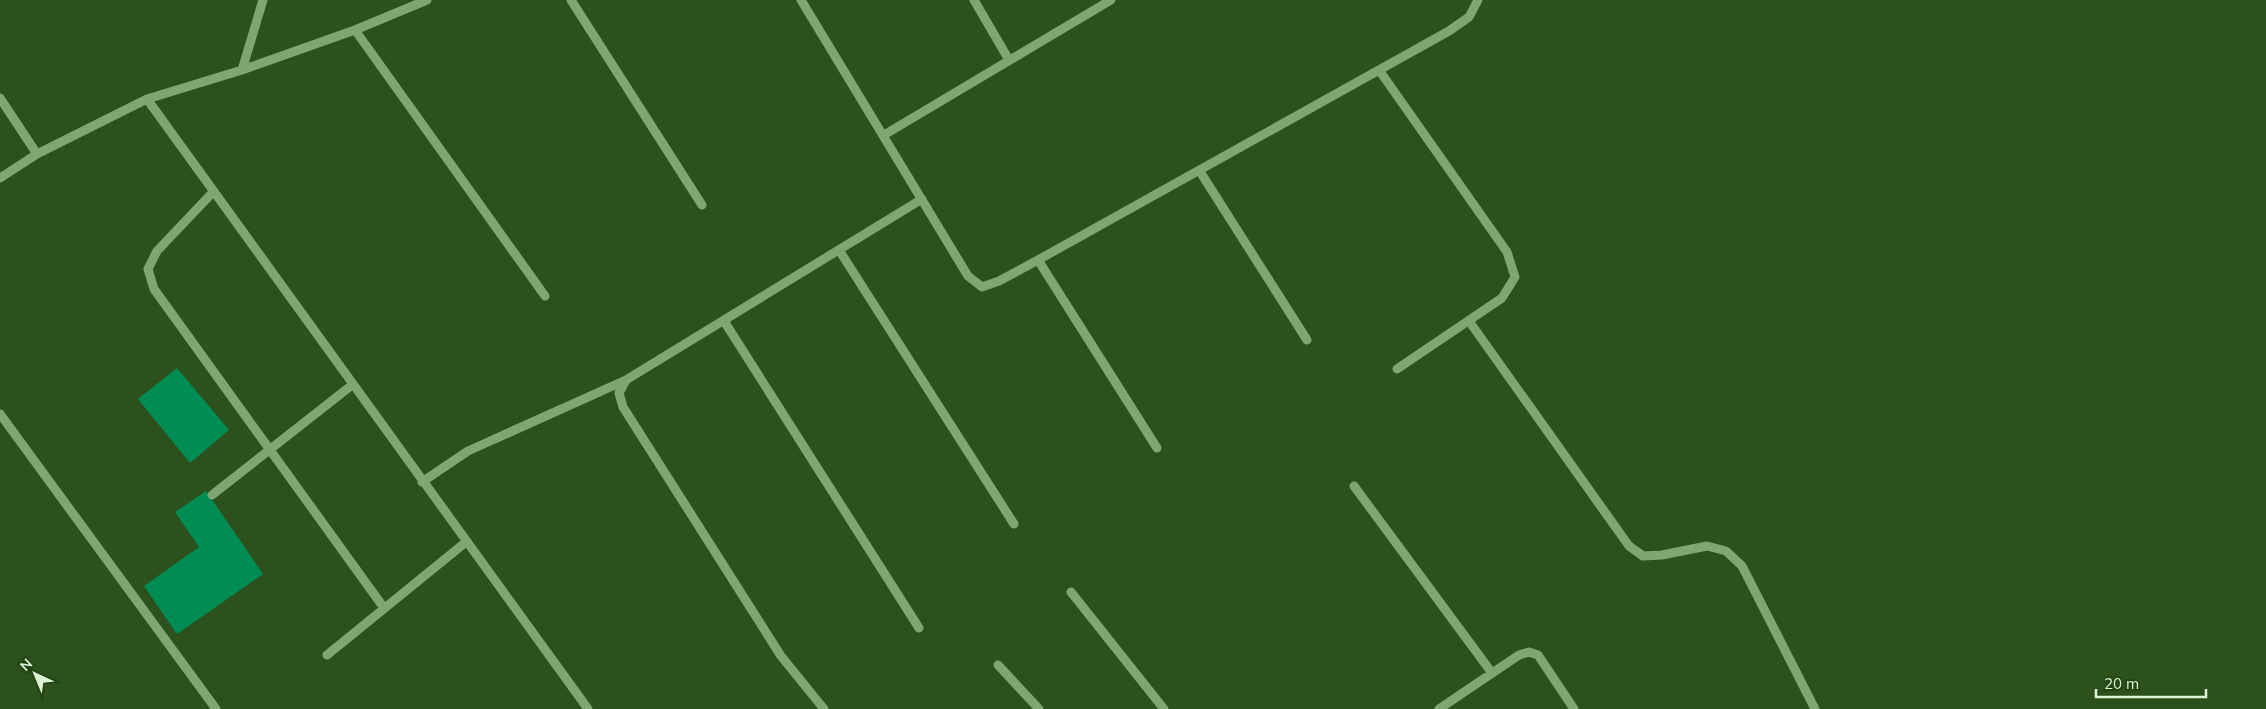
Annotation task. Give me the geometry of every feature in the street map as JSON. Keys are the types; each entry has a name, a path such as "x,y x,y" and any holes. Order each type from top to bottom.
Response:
{"street":[{"path":"242,70 262,0"},
{"path":"0,178 38,154 147,99 242,70 355,30 427,0"},
{"path":"571,0 702,205"},
{"path":"801,0 968,276 982,287 999,282 1449,31 1469,17 1478,0"},
{"path":"974,0 1009,60"},
{"path":"884,135 1111,0"},
{"path":"355,30 545,296"},
{"path":"1379,70 1506,252 1515,277 1502,298 1397,369"},
{"path":"0,98 38,154"},
{"path":"147,99 422,482 588,709"},
{"path":"1199,170 1308,340"},
{"path":"214,191 157,251 148,269 154,289 384,608"},
{"path":"422,482 468,451 626,380 922,199"},
{"path":"839,250 1014,524"},
{"path":"1038,260 1157,448"},
{"path":"724,320 919,628"},
{"path":"1469,321 1629,546 1643,556 1662,555 1707,546 1726,551 1742,566 1815,709"},
{"path":"626,380 618,393 622,407 781,656 824,709"},
{"path":"212,495 352,385"},
{"path":"0,414 216,709"},
{"path":"1354,486 1492,673"},
{"path":"327,655 466,542"},
{"path":"1071,592 1164,709"},
{"path":"1439,709 1519,655 1529,652 1538,655 1574,709"},
{"path":"998,665 1038,709"}],"building":[{"path":"177,368 229,430 190,463 138,399"},
{"path":"206,491 263,574 177,634 144,586 199,547 175,512"}]}
